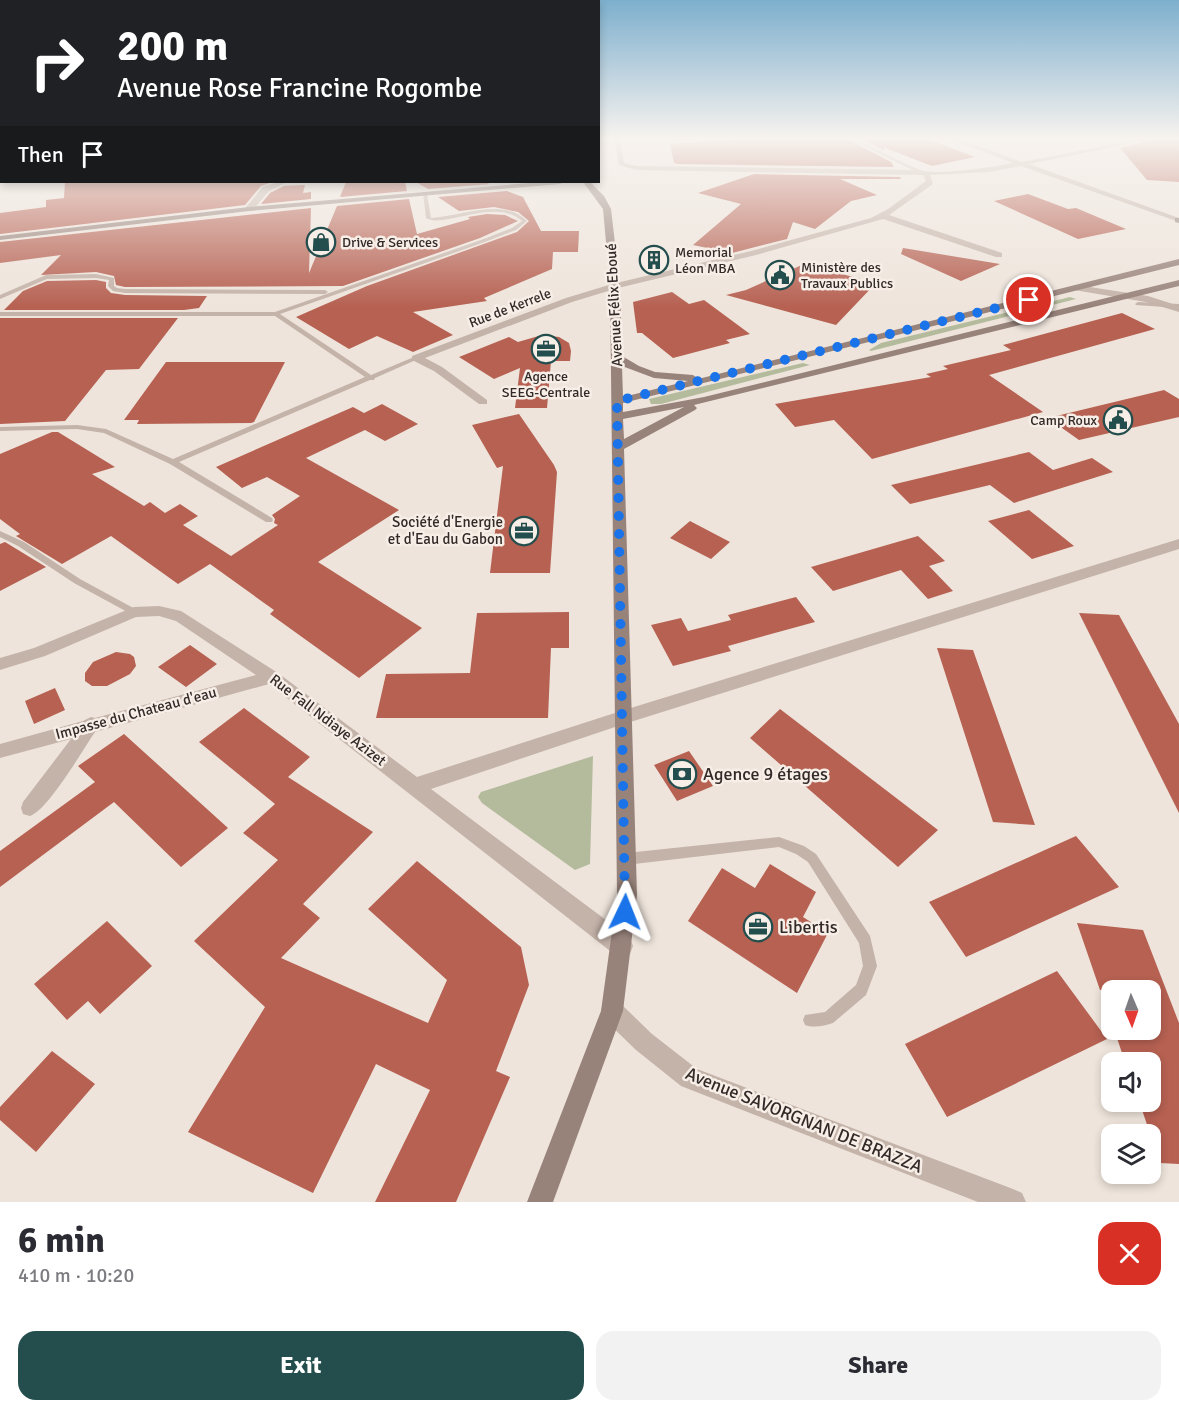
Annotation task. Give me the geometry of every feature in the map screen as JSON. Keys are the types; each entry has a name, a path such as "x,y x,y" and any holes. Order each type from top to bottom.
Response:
{"main road":[{"path":"0,238 249,209 424,194"},
{"name":"Avenue Félix Eboué","path":"540,1202 612,1011 627,895 621,718 618,358 615,286 607,209 597,194"},
{"path":"617,401 1179,262"},
{"path":"617,417 704,400 1179,283"},
{"path":"839,345 863,360"},
{"path":"618,358 643,373 666,377 711,378"},
{"path":"617,448 704,400"}],"street":[{"path":"249,209 262,194"},
{"path":"883,216 913,194"},
{"path":"1103,194 1179,221"},
{"path":"883,216 999,255"},
{"name":"Rue de Kerrele","path":"416,358 569,300 615,286 764,250 883,216"},
{"path":"1124,276 1117,280 1117,285 1138,304"},
{"path":"1166,286 1177,306"},
{"path":"1077,288 1127,295 1177,306"},
{"path":"1092,303 1138,304 1179,316"},
{"path":"416,358 438,369 483,402"},
{"path":"415,786 621,718 1179,544"},
{"name":"Rue Fall Ndiaye Azizet","path":"0,664 39,652 134,612 159,611 181,617 272,677 622,946"},
{"name":"Impasse du Chateau d'eau","path":"0,751 91,724 272,677"},
{"path":"30,808 91,724"},
{"name":"Avenue SAVORGNAN DE BRAZZA","path":"612,1011 644,1042 689,1078 1013,1202"}],"lane":[{"path":"0,314 276,314 483,241 514,229 525,221 514,212 497,210 431,219 428,218 425,194"},
{"path":"0,297 46,277 96,276 112,279 111,286 115,290 125,291 333,292"},
{"path":"1138,304 1177,306"},
{"path":"276,314 372,379"},
{"path":"173,462 372,379 416,358"},
{"path":"0,429 94,428 173,462 269,520"},
{"path":"0,534 21,544 77,581 134,612"},
{"path":"626,859 779,842 800,849 812,858 865,940 870,966 861,990 828,1018 810,1020"}],"green space":[{"path":"1070,297 1076,299 869,350 881,343"},
{"path":"803,363 810,365 661,404 651,404 649,399"},
{"path":"593,756 590,864 575,870 482,803 478,797 481,792"}],"building":[{"path":"64,194 254,194 245,205 0,234 0,213 46,207 46,200 64,198"},
{"path":"269,194 311,194 311,199 261,204"},
{"path":"341,194 372,194 340,197"},
{"path":"515,194 523,197 541,231 579,231 578,252 553,252 552,269 484,298 487,301 413,312 453,335 413,352 377,336 349,349 296,317 367,286 517,232 529,221 518,212 494,207 459,211 438,197"},
{"path":"702,194 877,195 851,201 815,229 793,222 787,239 732,253 693,245 741,204"},
{"path":"1028,194 1068,209 1076,208 1126,229 1078,239 994,201"},
{"path":"409,199 417,234 470,219 468,217 487,214 505,215 518,221 480,238 343,286 125,287 116,285 114,276 96,272 41,275 61,255 0,263 0,242 311,208 309,273 337,206"},
{"path":"903,248 1000,264 961,281 901,254"},
{"path":"804,264 876,283 836,325 726,295 746,290"},
{"path":"96,280 106,282 106,288 111,293 207,296 199,308 184,310 4,310 23,291 47,281"},
{"path":"672,292 689,304 704,300 750,334 726,340 730,343 673,358 642,333 637,333 633,302"},
{"path":"1122,313 1155,329 989,375 1043,412 872,459 834,420 795,427 775,404 931,377 926,374 948,369 943,366 1011,350 1003,345"},
{"path":"0,318 178,318 139,369 106,370 65,421 0,424"},
{"path":"542,335 559,337 569,343 571,351 570,361 551,361 547,408 515,408 520,368 494,379 459,357 509,337 518,342"},
{"path":"166,362 285,362 254,422 137,424 139,420 124,420"},
{"name":"Camp Roux","path":"1164,390 1179,399 1179,417 1079,440 1048,418"},
{"path":"382,404 418,424 385,441 365,430 306,458 399,510 318,562 422,628 359,678 270,614 274,610 210,564 178,584 111,536 62,564 16,536 20,534 0,519 0,454 52,432 58,432 115,467 92,474 144,506 150,502 165,513 180,504 198,516 183,525 231,556 278,525 274,523 275,519 272,515 300,496 267,477 242,488 216,467 353,407 364,413"},
{"name":"Société d'Energie et d'Eau du Gabon","path":"519,414 557,472 550,573 490,573 503,466 497,468 472,425"},
{"path":"1029,452 1053,470 1092,458 1113,472 1014,503 990,485 910,504 891,485"},
{"path":"1029,510 1074,546 1032,559 988,521"},
{"path":"690,521 730,542 711,559 670,538"},
{"path":"918,536 945,561 929,566 953,591 928,599 901,570 833,591 811,567"},
{"path":"5,542 46,567 0,591 0,544"},
{"path":"796,597 815,622 728,646 731,651 673,666 651,625 681,618 688,631 731,620 728,615"},
{"path":"569,612 569,648 551,648 548,718 376,718 386,674 470,673 477,613"},
{"path":"1079,613 1119,615 1179,724 1179,813"},
{"path":"190,645 217,664 186,687 158,667"},
{"path":"937,648 973,650 1035,825 993,822"},
{"path":"116,652 130,654 134,657 136,666 130,674 107,686 92,686 85,681 85,673 93,662"},
{"path":"55,688 65,710 34,724 25,701"},
{"path":"244,708 310,757 288,777 373,832 303,904 320,918 281,958 428,1023 447,980 368,909 417,861 521,947 529,985 496,1071 510,1077 456,1202 375,1202 430,1090 376,1064 313,1193 188,1132 265,1007 194,941 278,860 243,833 275,804 199,742"},
{"path":"780,709 938,830 898,867 750,738"},
{"path":"124,734 228,828 181,867 114,802 0,887 0,851 95,782 78,766"},
{"name":"Agence 9 étages","path":"689,751 713,786 677,801 654,765"},
{"path":"1076,836 1119,887 966,957 929,902"},
{"name":"Libertis","path":"770,864 816,892 803,917 828,933 797,993 688,921 722,868 755,888"},
{"path":"107,921 152,966 100,1014 88,1001 67,1020 34,984"},
{"path":"1077,923 1143,930 1179,1023 1179,1164 1161,1163 1161,1124 1147,1124 1143,1112 1161,1112 1161,1052 1122,1052 1118,1040 1161,1040 1161,980 1101,980 1100,990"},
{"path":"1057,971 1101,1031 1101,1040 1105,1040 947,1117 905,1044"},
{"path":"52,1051 95,1084 36,1152 0,1120 0,1107"}],"place":[{"name":"Drive & Services","path":"321,242"},
{"name":"Memorial Léon MBA","path":"654,260"},
{"name":"Ministère des Travaux Publics","path":"780,275"},
{"name":"Agence SEEG-Centrale","path":"546,349"},
{"name":"Camp Roux","path":"1118,420"},
{"name":"Société d'Energie et d'Eau du Gabon","path":"524,531"},
{"name":"Agence 9 étages","path":"682,774"},
{"name":"Libertis","path":"758,927"}],"route":[{"path":"625,912 627,895 621,718 617,401 1029,300"}]}
